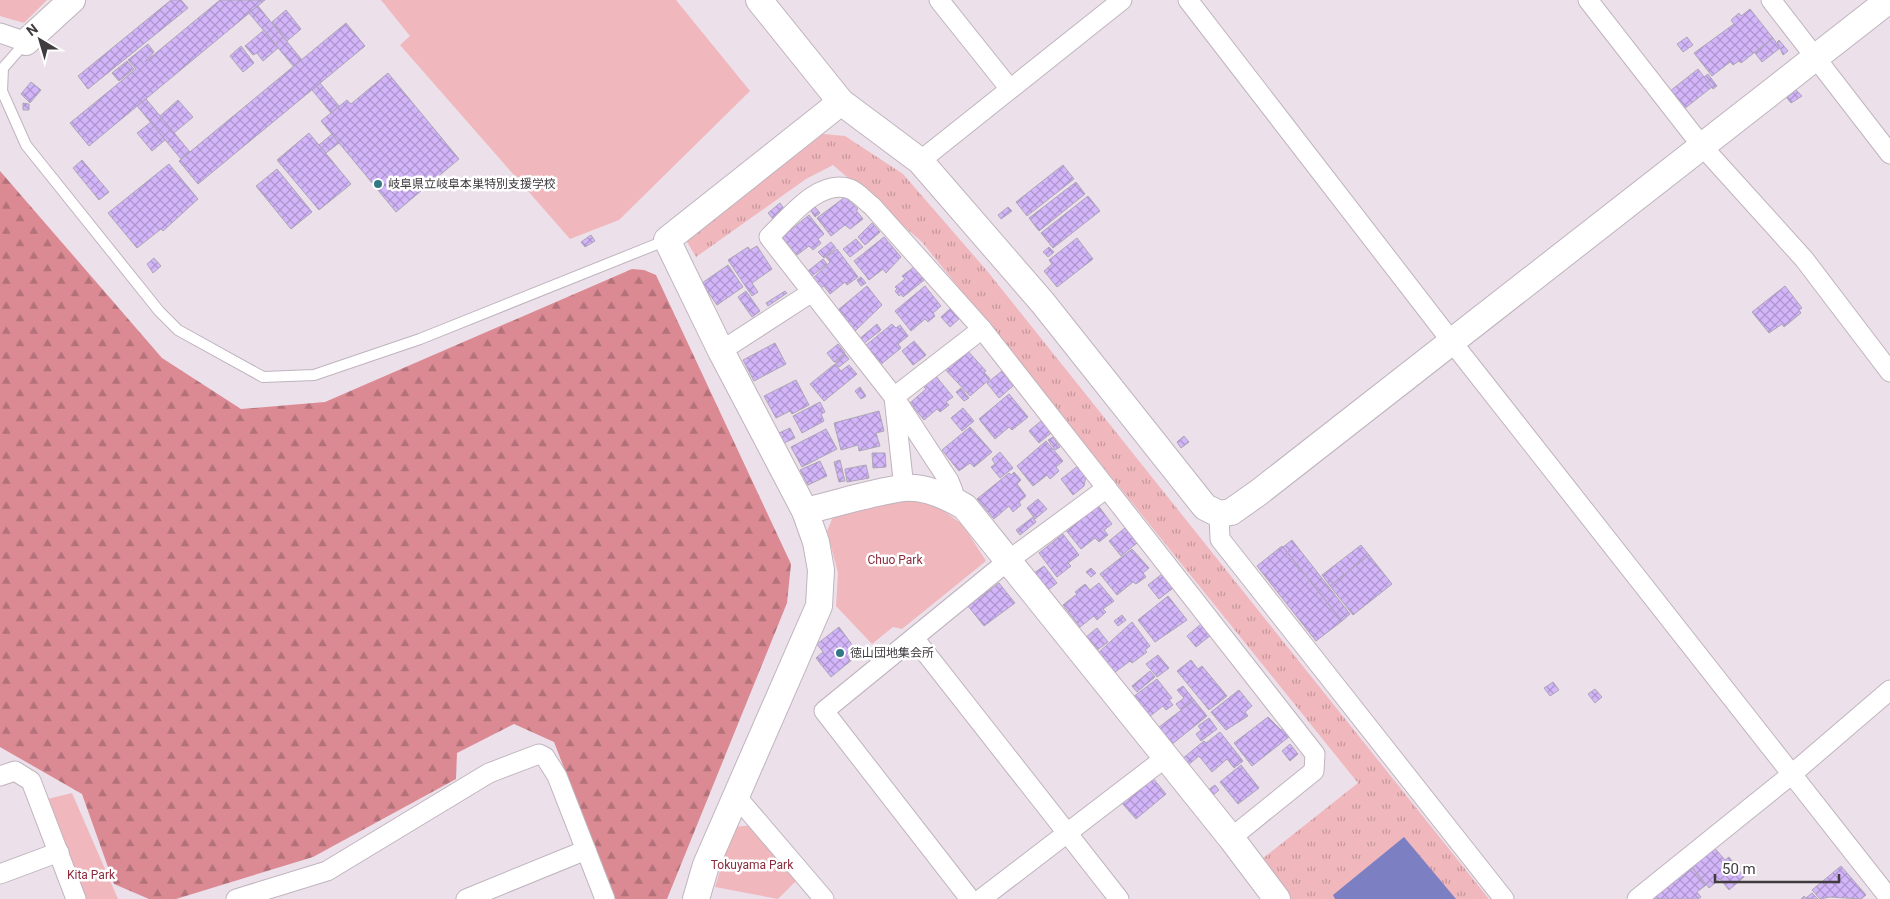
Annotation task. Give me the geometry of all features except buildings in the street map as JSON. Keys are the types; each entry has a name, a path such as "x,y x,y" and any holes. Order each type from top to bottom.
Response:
{"street":[{"path":"0,33 26,42 72,0"},
{"path":"759,0 841,102 920,161 1043,303 1205,507 1219,514 1231,512 1258,493 1889,0"},
{"path":"939,0 1010,89"},
{"path":"920,161 1122,0"},
{"path":"1188,0 1452,342 1890,899"},
{"path":"1588,0 1701,145 1804,259 1890,372"},
{"path":"1771,0 1890,154"},
{"path":"696,899 706,865 819,606 821,570 816,542 805,511 720,351 667,240 841,102"},
{"path":"951,499 953,491 949,481 894,398 769,237 816,193 835,187 851,189 872,206 982,329 1315,754 1314,771 1231,838"},
{"path":"720,351 812,292"},
{"path":"894,398 982,329"},
{"path":"894,398 904,488"},
{"path":"805,511 904,488 924,490 951,499 965,507 1231,838 1277,899"},
{"path":"970,899 824,711 1009,560 1107,488"},
{"path":"1219,514 1220,539 1504,899"},
{"path":"914,638 1119,899"},
{"path":"1637,899 1792,774 1890,690"},
{"path":"239,899 327,871 489,773 539,754 546,757 557,776 605,899"},
{"path":"981,899 1165,758"},
{"path":"0,776 14,771 31,781 76,899"},
{"path":"736,796 824,899"},
{"path":"466,899 586,850"},
{"path":"0,874 59,852"}],"lane":[{"path":"26,42 2,68 2,91 26,145 165,317 178,330 263,377 314,375 420,339 667,240"}],"green space":[{"path":"0,0 47,0 24,23 0,16"},
{"path":"381,0 676,0 750,91 619,220 570,239 400,45 410,36"},
{"path":"813,133 845,136 903,174 988,272 1489,899 1290,899 1262,859 1358,783 922,242 833,165 806,179 696,257 683,235"},
{"path":"0,171 162,358 241,409 325,402 632,269 644,270 656,275 791,564 787,603 667,899 615,899 554,742 514,724 457,753 456,779 313,857 176,899 149,899 114,884 82,794 0,747"},
{"name":"Chuo Park","path":"901,498 936,505 963,525 986,561 902,629 893,627 872,644 836,606 838,573 827,531 835,512"},
{"name":"Kita Park","path":"72,793 118,899 85,899 43,800"},
{"name":"Tokuyama Park","path":"755,825 797,880 778,899 715,887 733,827"}],"water":[{"path":"1404,837 1456,899 1335,899 1333,895"}],"place":[{"name":"岐阜県立岐阜本巣特別支援学校","path":"378,184"},
{"name":"徳山団地集会所","path":"840,653"}]}
